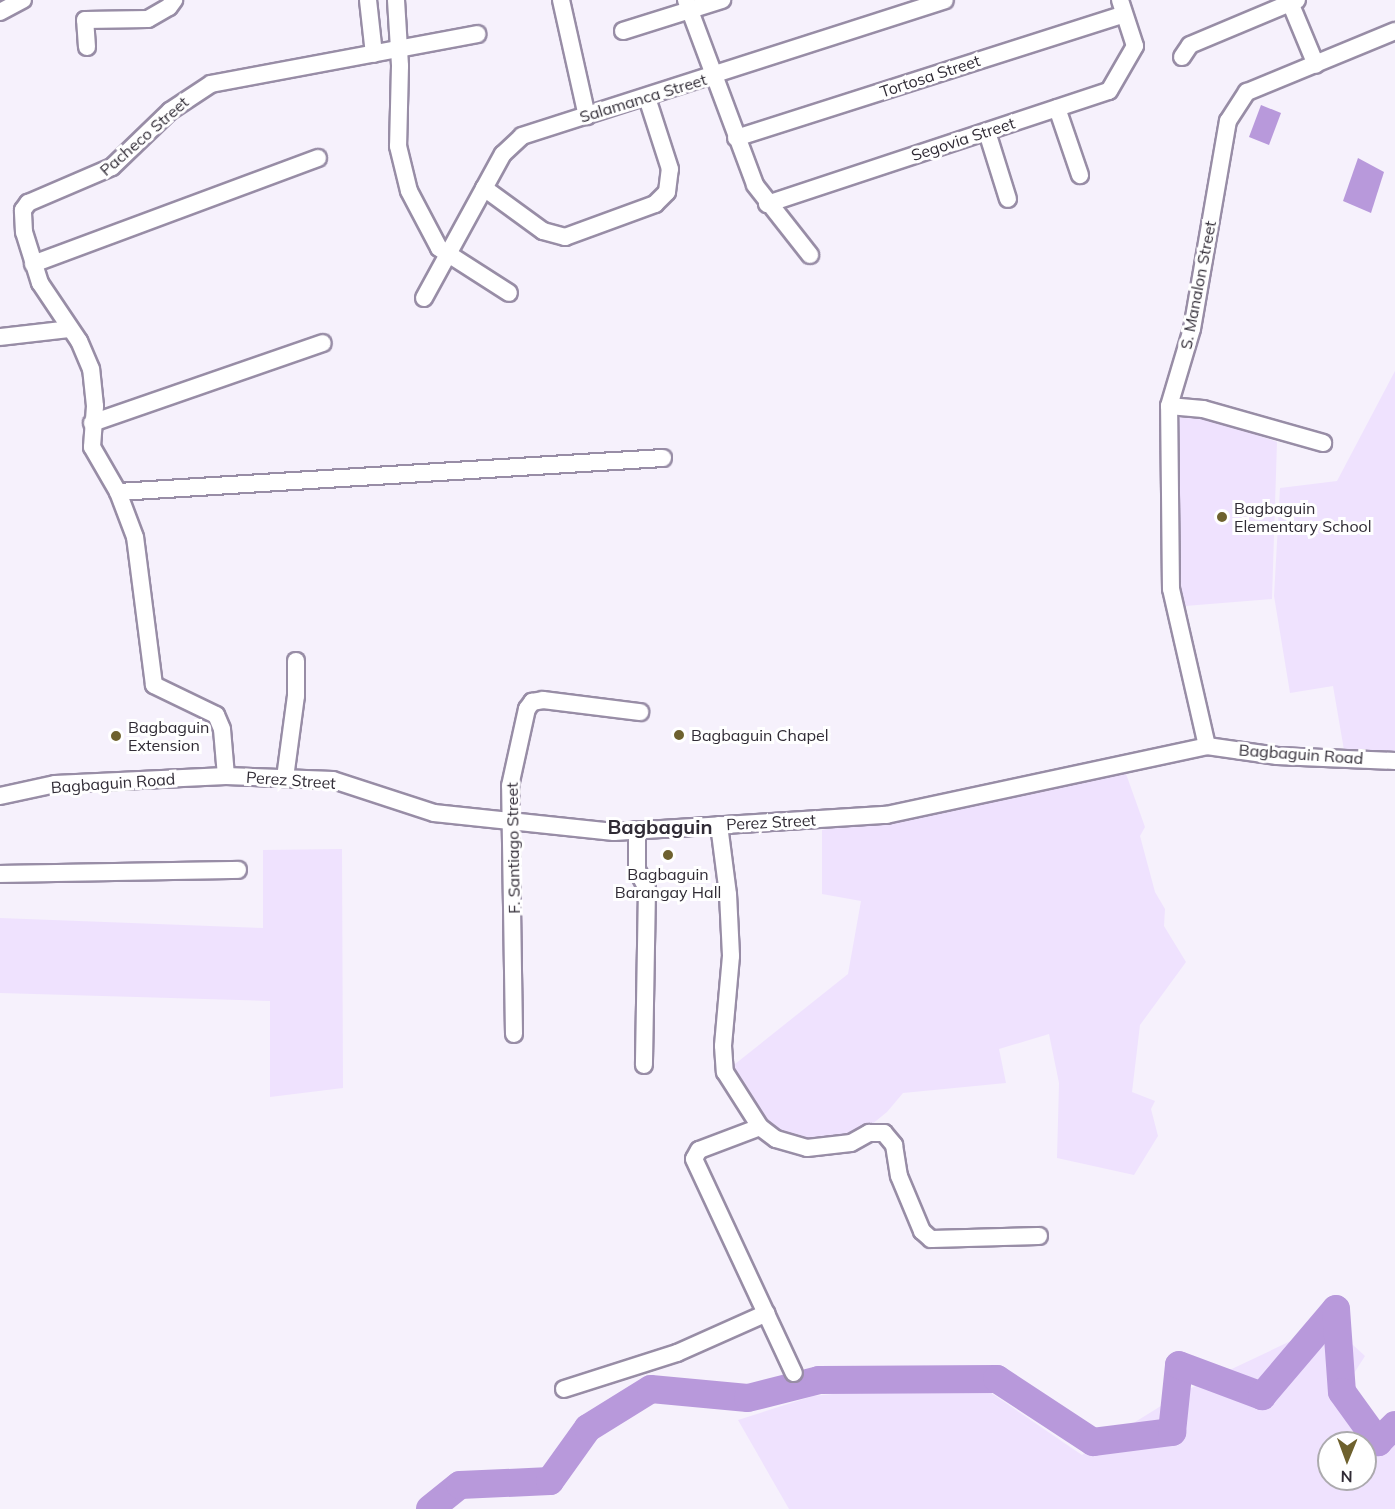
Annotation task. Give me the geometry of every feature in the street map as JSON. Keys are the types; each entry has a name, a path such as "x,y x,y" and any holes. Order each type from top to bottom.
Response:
{"street":[{"path":"0,12 23,0"},
{"path":"87,47 85,20 148,19 169,7 174,0"},
{"path":"368,0 374,54"},
{"path":"396,0 399,49 397,127 402,167 429,237 449,256 509,293"},
{"path":"561,0 587,116"},
{"path":"623,31 688,5 722,0"},
{"name":"Salamanca Street","path":"424,298 512,142 537,130 647,98 945,0"},
{"path":"1182,57 1190,45 1292,1 1316,65"},
{"path":"688,5 755,185 767,204 810,255"},
{"name":"Segovia Street","path":"767,204 1108,91 1136,46 1122,7"},
{"name":"Tortosa Street","path":"736,138 1122,7"},
{"name":"S. Manalon Street","path":"1207,746 1171,590 1168,406 1192,329 1228,121 1246,92 1395,31"},
{"name":"Pacheco Street","path":"226,776 222,729 216,715 154,685 140,560 129,515 92,447 91,369 70,329 51,302 33,264 21,220 28,203 112,167 193,93 230,78 477,34"},
{"path":"484,188 543,231 565,237 655,204 667,192 670,169 647,98"},
{"path":"1057,108 1080,175"},
{"path":"987,132 1008,199"},
{"path":"33,264 318,159"},
{"path":"0,337 70,329"},
{"path":"92,423 323,343"},
{"path":"1168,406 1203,409 1323,443"},
{"path":"118,492 663,458"},
{"path":"285,778 297,696 296,661"},
{"name":"F. Santiago Street","path":"514,1034 510,786 527,710 532,702 543,700 640,712"},
{"name":"Bagbaguin Road","path":"1207,746 1277,756 1395,761"},
{"name":"Perez Street","path":"226,776 333,780 434,813 614,832 886,815 1207,746"},
{"name":"Bagbaguin Road","path":"0,796 55,784 226,776"},
{"path":"719,825 731,956 723,1035 724,1072 760,1127 776,1139 807,1148 850,1143 869,1133 884,1132 894,1145 899,1176 922,1231 931,1239 1039,1236"},
{"path":"637,830 637,870 647,890 644,1065"},
{"path":"0,874 238,870"},
{"path":"760,1127 699,1150 694,1159 794,1373"},
{"path":"564,1389 676,1353 767,1313"}],"shaded area":[{"path":"1261,105 1281,113 1269,145 1249,137"},
{"path":"1358,158 1384,172 1371,213 1343,201"},
{"path":"1395,371 1395,751 1344,750 1333,686 1290,693 1274,596 1280,488 1337,481"},
{"name":"Bagbaguin Elementary School","path":"1198,415 1277,442 1272,599 1185,606 1173,592 1167,416"},
{"path":"1125,771 1145,827 1140,836 1155,892 1165,909 1164,926 1186,962 1140,1025 1132,1092 1155,1101 1151,1109 1158,1136 1134,1175 1057,1158 1059,1083 1049,1034 999,1049 1006,1083 903,1093 887,1112 850,1142 785,1136 758,1117 730,1068 848,974 861,901 822,894 822,830"},
{"path":"342,849 343,1088 270,1097 270,1001 0,993 0,918 263,928 263,850"},
{"path":"1329,1323 1365,1356 1342,1392 1370,1431 1317,1431 1317,1491 1377,1491 1377,1441 1395,1439 1395,1509 789,1509 738,1420 813,1396 972,1380 1082,1455 1185,1391"}],"waterway":[{"path":"430,1509 460,1485 550,1481 588,1428 651,1389 748,1398 819,1380 997,1379 1093,1442 1172,1432 1179,1365 1262,1396 1336,1309 1342,1392 1378,1442 1395,1425"}],"place":[{"name":"Bagbaguin Elementary School","path":"1222,517"},
{"name":"Bagbaguin Chapel","path":"679,735"},
{"name":"Bagbaguin Extension","path":"116,736"},
{"name":"Bagbaguin Barangay Hall","path":"668,855"}],"district":[{"name":"Bagbaguin","path":"660,826"}]}
